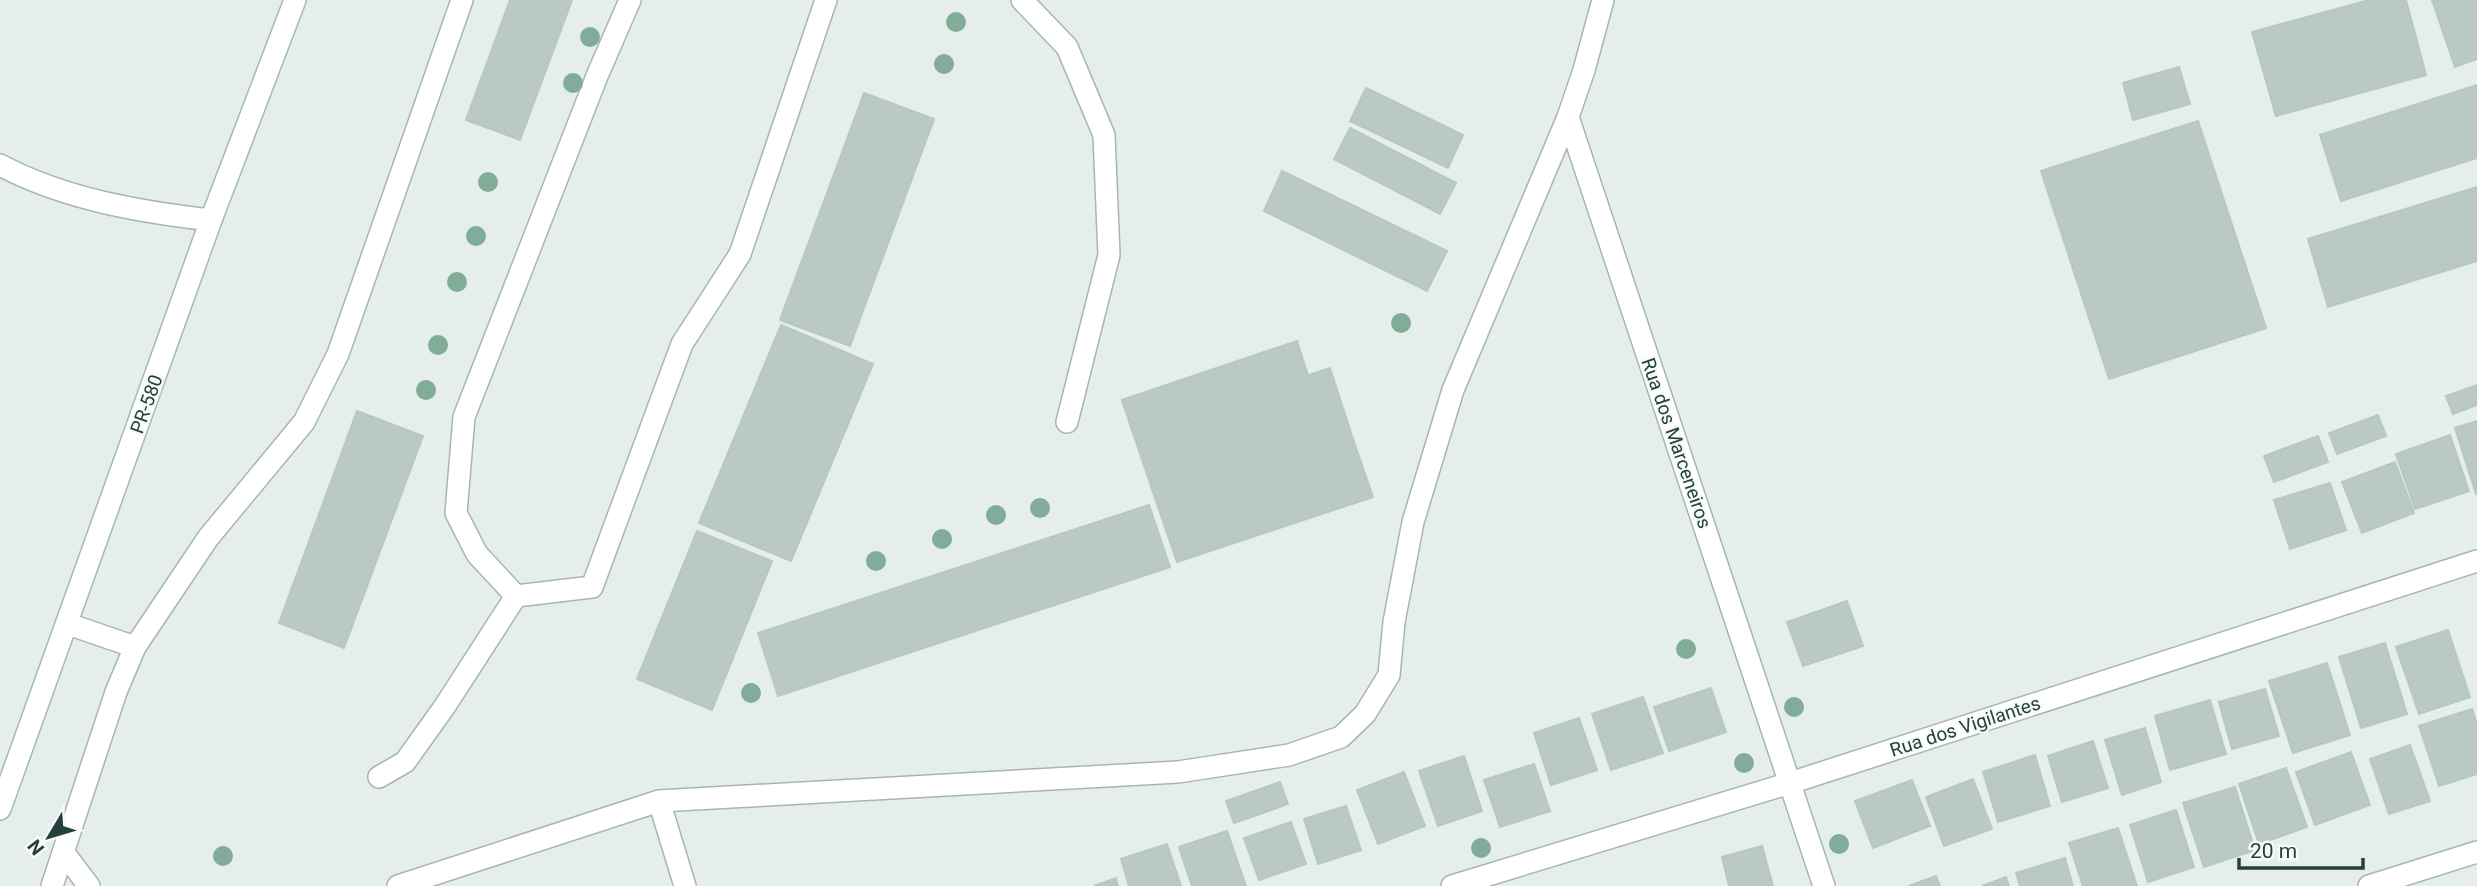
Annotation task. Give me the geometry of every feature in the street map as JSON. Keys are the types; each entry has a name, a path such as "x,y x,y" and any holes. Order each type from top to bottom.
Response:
{"street":[{"name":"PR-580","path":"0,809 211,220 295,0"},
{"path":"52,886 116,692 135,647 208,538 304,422 338,354 462,0"},
{"path":"516,596 477,554 456,513 464,417 597,76 630,0"},
{"path":"516,596 592,587 682,344 740,254 826,0"},
{"path":"1022,0 1067,47 1104,135 1109,255 1067,422"},
{"path":"398,886 659,801 1178,772 1289,755 1341,737 1365,714 1389,675 1394,622 1413,522 1453,390 1568,117 1603,0"},
{"name":"Rua dos Marceneiros","path":"1568,117 1825,886"},
{"path":"0,165 71,195 176,216 211,220"},
{"name":"Rua dos Vigilantes","path":"1451,886 1790,783 2477,561"},
{"path":"379,777 405,762 445,706 516,596"},
{"path":"68,624 135,647"},
{"path":"659,801 685,886"},
{"path":"2369,886 2477,852"},
{"path":"64,853 89,886"}],"building":[{"path":"510,0 572,0 520,140 466,120"},
{"path":"2369,0 2406,0 2426,75 2276,116 2252,32"},
{"path":"2432,0 2477,0 2477,59 2455,67"},
{"path":"2179,67 2190,104 2133,120 2123,83"},
{"path":"2477,85 2477,158 2341,201 2320,135"},
{"path":"1366,88 1463,135 1448,168 1350,121"},
{"path":"864,93 934,119 850,346 780,320"},
{"path":"2198,121 2266,328 2109,379 2041,171"},
{"path":"1350,128 1456,183 1440,214 1334,159"},
{"path":"1282,171 1447,251 1427,291 1264,211"},
{"path":"2477,187 2477,261 2328,307 2308,239"},
{"path":"781,325 873,364 791,561 699,523"},
{"path":"1297,341 1308,375 1133,433 1122,400"},
{"path":"1330,368 1352,436 1156,501 1133,433"},
{"path":"2477,385 2477,405 2453,414 2446,396"},
{"path":"357,411 423,436 344,648 279,623"},
{"path":"2378,415 2386,436 2337,454 2329,433"},
{"path":"2477,421 2477,493 2476,494 2455,428"},
{"path":"2450,435 2469,491 2415,509 2396,454"},
{"path":"1352,436 1373,497 1177,562 1156,501"},
{"path":"2318,436 2328,462 2274,482 2264,456"},
{"path":"2395,462 2414,513 2362,533 2342,482"},
{"path":"2330,483 2346,530 2290,549 2274,500"},
{"path":"1149,505 1170,567 778,696 758,633"},
{"path":"697,531 772,561 712,710 637,679"},
{"path":"1847,601 1863,646 1803,666 1787,622"},
{"path":"2448,630 2470,697 2419,714 2396,647"},
{"path":"2385,643 2407,714 2361,728 2339,657"},
{"path":"2327,663 2350,735 2293,753 2269,681"},
{"path":"1711,688 1726,732 1669,751 1654,707"},
{"path":"2265,689 2279,736 2232,749 2219,702"},
{"path":"1643,697 1663,753 1611,770 1592,714"},
{"path":"2210,700 2226,754 2170,770 2155,716"},
{"path":"2472,709 2477,724 2477,774 2439,786 2419,726"},
{"path":"1579,718 1597,770 1551,785 1534,733"},
{"path":"2145,728 2161,782 2122,795 2105,740"},
{"path":"2093,741 2108,788 2062,802 2048,756"},
{"path":"2410,745 2430,801 2389,814 2370,759"},
{"path":"2351,752 2370,805 2315,825 2296,772"},
{"path":"2035,755 2050,806 1998,822 1983,772"},
{"path":"1464,756 1482,811 1438,826 1419,771"},
{"path":"1534,764 1550,811 1500,827 1484,780"},
{"path":"2286,768 2307,827 2259,844 2239,784"},
{"path":"1404,772 1425,826 1378,844 1357,790"},
{"path":"1973,779 1992,829 1944,846 1926,797"},
{"path":"1912,780 1930,826 1873,848 1855,801"},
{"path":"1280,782 1288,804 1234,823 1226,801"},
{"path":"2235,787 2255,850 2204,867 2183,803"},
{"path":"1346,806 1361,850 1318,864 1304,819"},
{"path":"2176,810 2194,867 2148,882 2130,825"},
{"path":"1291,822 1306,864 1259,880 1244,838"},
{"path":"2118,828 2137,886 2083,886 2069,843"},
{"path":"1227,831 1246,886 1192,886 1179,847"},
{"path":"1167,844 1181,886 1129,886 1121,859"},
{"path":"1762,846 1773,886 1729,886 1722,857"},
{"path":"2065,858 2073,886 2020,886 2016,873"},
{"path":"1936,876 1940,886 1909,886"},
{"path":"2006,877 2009,886 1982,886"},
{"path":"1116,878 1118,886 1094,886"}]}
